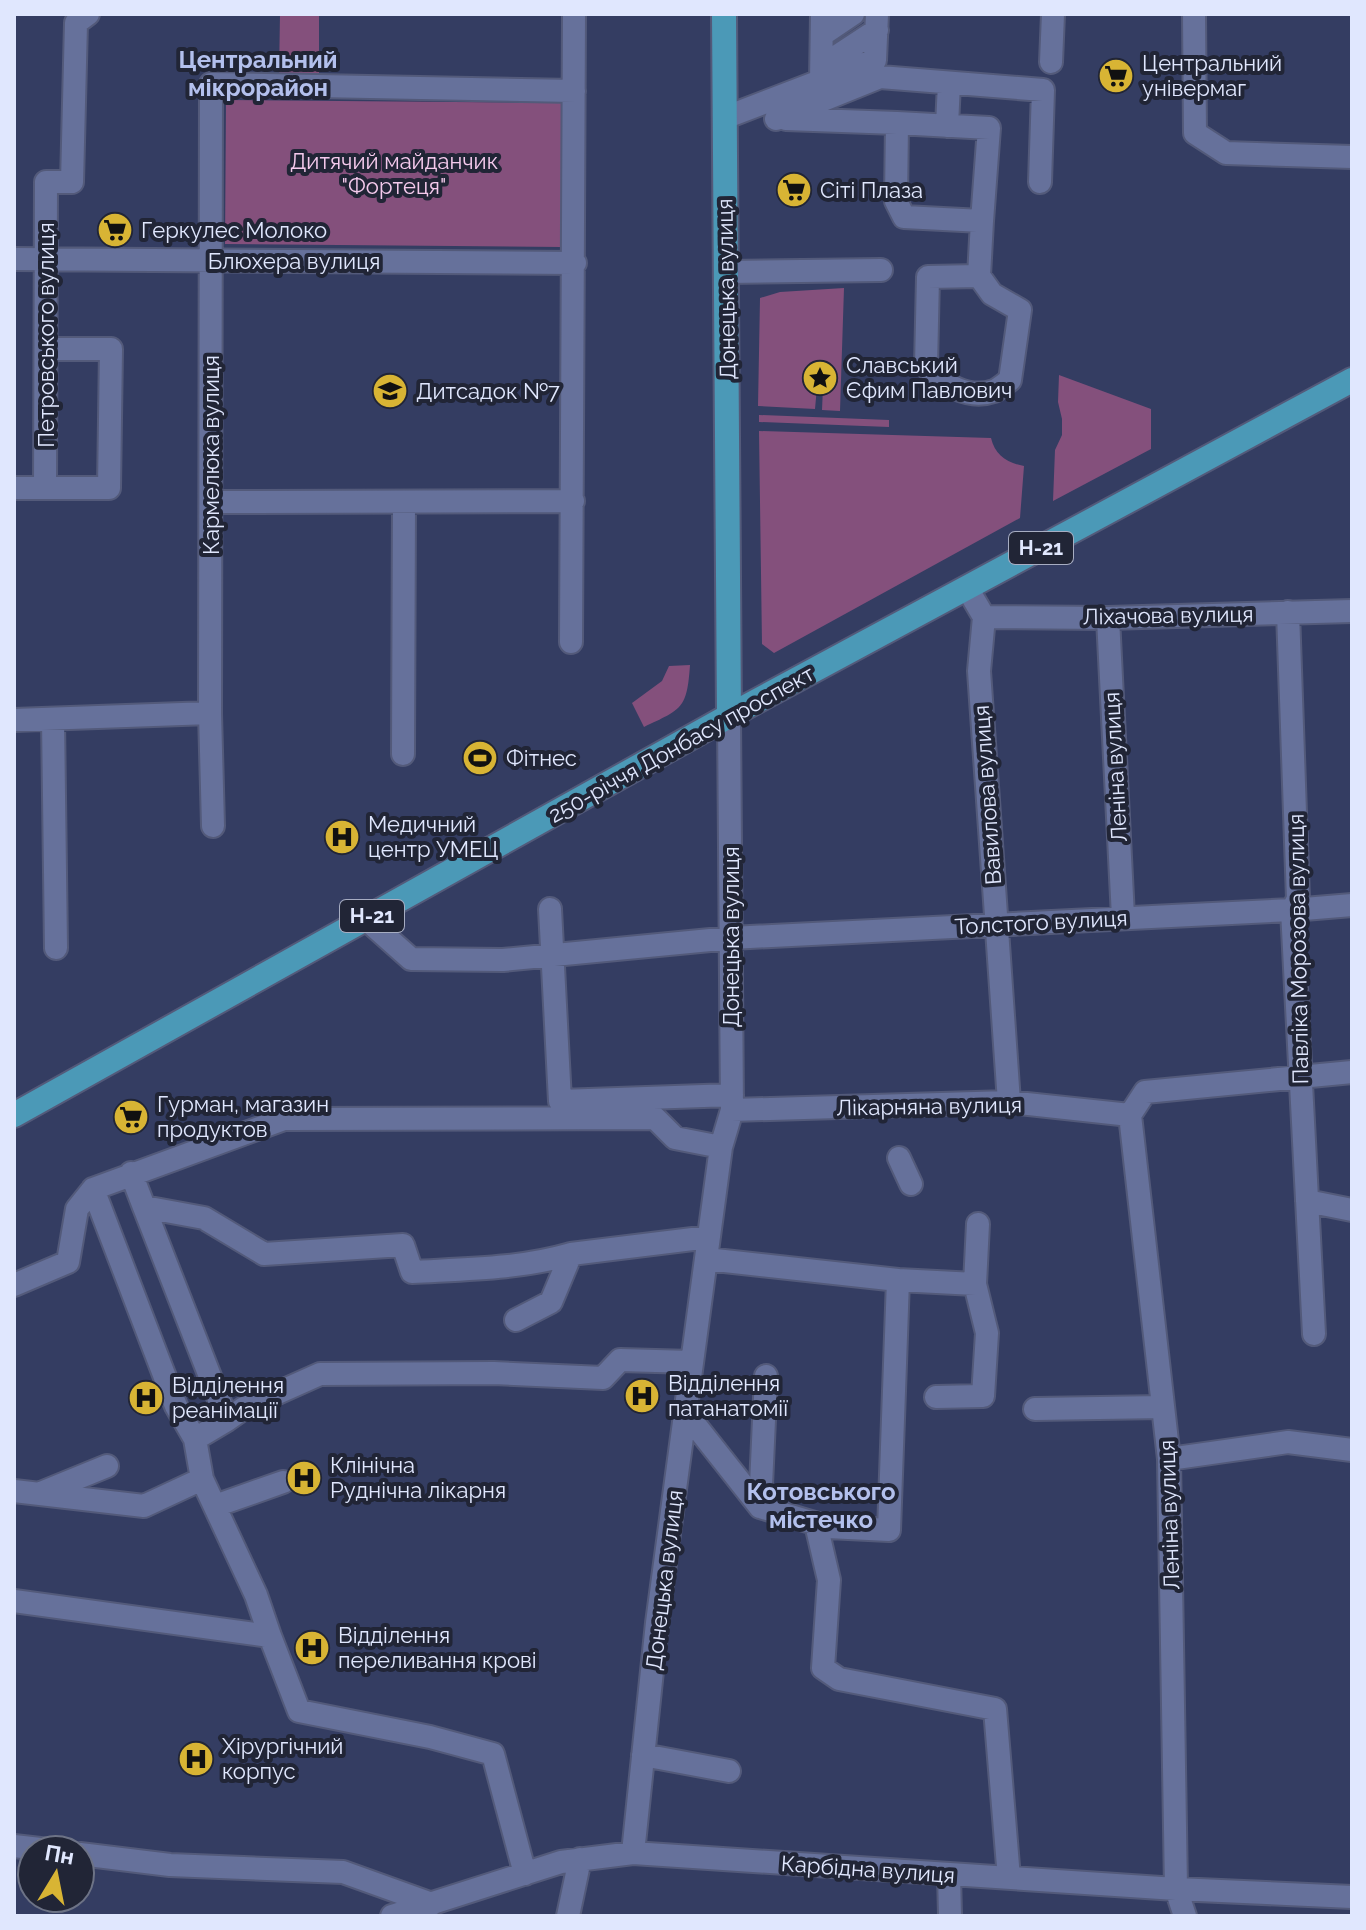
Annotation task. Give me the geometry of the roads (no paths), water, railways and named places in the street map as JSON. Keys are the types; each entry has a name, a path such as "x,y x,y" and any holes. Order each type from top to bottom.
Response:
{"main road":[{"name":"Донецька вулиця","path":"724,14 729,716"},
{"name":"250-річчя Донбасу проспект","path":"14,1115 729,716 1352,380"}],"street":[{"name":"Петровського вулиця","path":"45,488 46,182 72,182 76,23 88,14"},
{"path":"571,642 574,14"},
{"path":"724,118 853,14"},
{"path":"1051,62 1053,14"},
{"path":"1194,14 1195,133 1226,153 1352,157"},
{"path":"876,19 875,60 823,40 876,19"},
{"path":"776,119 880,77 1043,90 1040,182"},
{"path":"947,126 949,83"},
{"name":"Кармелюка вулиця","path":"213,826 210,713 211,84 574,91"},
{"path":"724,118 989,128 979,276 992,294 1020,310 1010,380 994,391 967,392 940,382 926,366 928,277 979,276"},
{"path":"897,123 895,190 896,201 904,217 982,221"},
{"name":"Блюхера вулиця","path":"14,259 575,263"},
{"path":"726,272 881,270"},
{"path":"14,488 109,488 111,349 47,349"},
{"path":"211,502 573,501"},
{"path":"403,754 404,502"},
{"path":"967,588 984,617"},
{"name":"Ліхачова вулиця","path":"984,617 1108,618 1352,611"},
{"name":"Павліка Морозова вулиця","path":"1288,612 1298,899 1292,910 1314,1334"},
{"name":"Вавилова вулиця","path":"984,617 979,671 1009,1102"},
{"name":"Леніна вулиця","path":"1108,618 1123,917"},
{"path":"14,720 210,713"},
{"name":"Донецька вулиця","path":"633,1853 657,1623 721,1147 732,1102 729,716"},
{"path":"53,719 56,948"},
{"name":"Толстого вулиця","path":"366,919 411,959 503,960 731,938 1352,905"},
{"path":"550,909 554,953"},
{"name":"Лікарняна вулиця","path":"554,953 560,1101 1009,1102 1130,1115"},
{"path":"1130,1115 1145,1092 1352,1072"},
{"name":"Леніна вулиця","path":"1130,1115 1169,1459 1176,1889 1185,1916"},
{"path":"14,1285 68,1262 77,1209 93,1189 284,1119 655,1118 675,1138 721,1147"},
{"path":"899,1158 911,1184"},
{"path":"131,1173 227,1420"},
{"path":"93,1189 176,1406 195,1439 202,1479 256,1595 299,1711 430,1737 493,1754 525,1874"},
{"path":"1307,1201 1352,1210"},
{"path":"144,1207 204,1218 264,1254 403,1245 412,1272 497,1268 571,1254 707,1248 898,1280 975,1284"},
{"path":"936,1397 983,1396 987,1333 975,1284 978,1224"},
{"path":"516,1320 551,1302 571,1254"},
{"path":"685,1412 760,1507 828,1527 889,1530 898,1280"},
{"path":"195,1439 244,1408 320,1374 494,1373 603,1378 620,1360 692,1362"},
{"path":"760,1507 766,1376"},
{"path":"1035,1409 1163,1407"},
{"path":"1169,1459 1288,1442 1352,1450"},
{"path":"38,1494 107,1466"},
{"path":"14,1491 144,1506 202,1479"},
{"path":"215,1506 283,1482"},
{"path":"816,1524 829,1580 823,1668 839,1679 995,1709 1009,1878"},
{"path":"14,1601 270,1636"},
{"path":"643,1755 729,1771"},
{"name":"Карбідна вулиця","path":"392,1916 561,1862 633,1853 1176,1889 1352,1897"},
{"path":"96,1856 170,1865 343,1872 432,1904"},
{"path":"568,1916 580,1859"},
{"path":"949,1874 950,1916"}],"place":[{"name":"Центральний універмаг","path":"1116,76"},
{"name":"Сіті Плаза","path":"794,190"},
{"name":"Геркулес Молоко","path":"115,230"},
{"name":"Славський Єфим Павлович","path":"820,378"},
{"name":"Дитсадок №7","path":"390,391"},
{"name":"Фітнес","path":"480,758"},
{"name":"Медичний центр УМЕЦ","path":"342,837"},
{"name":"Гурман, магазин продуктов","path":"131,1117"},
{"name":"Відділення патанатомії","path":"642,1396"},
{"name":"Відділення реанімації","path":"146,1398"},
{"name":"Клінічна Руднічна лікарня","path":"304,1478"},
{"name":"Відділення переливання крові","path":"312,1648"},
{"name":"Хірургічний корпус","path":"196,1759"}],"district":[{"name":"Центральний мікрорайон","path":"258,74"},
{"name":"Котовського містечко","path":"821,1506"}],"park label":[{"name":"Дитячий майданчик \"Фортеця\"","path":"394,174"}]}
